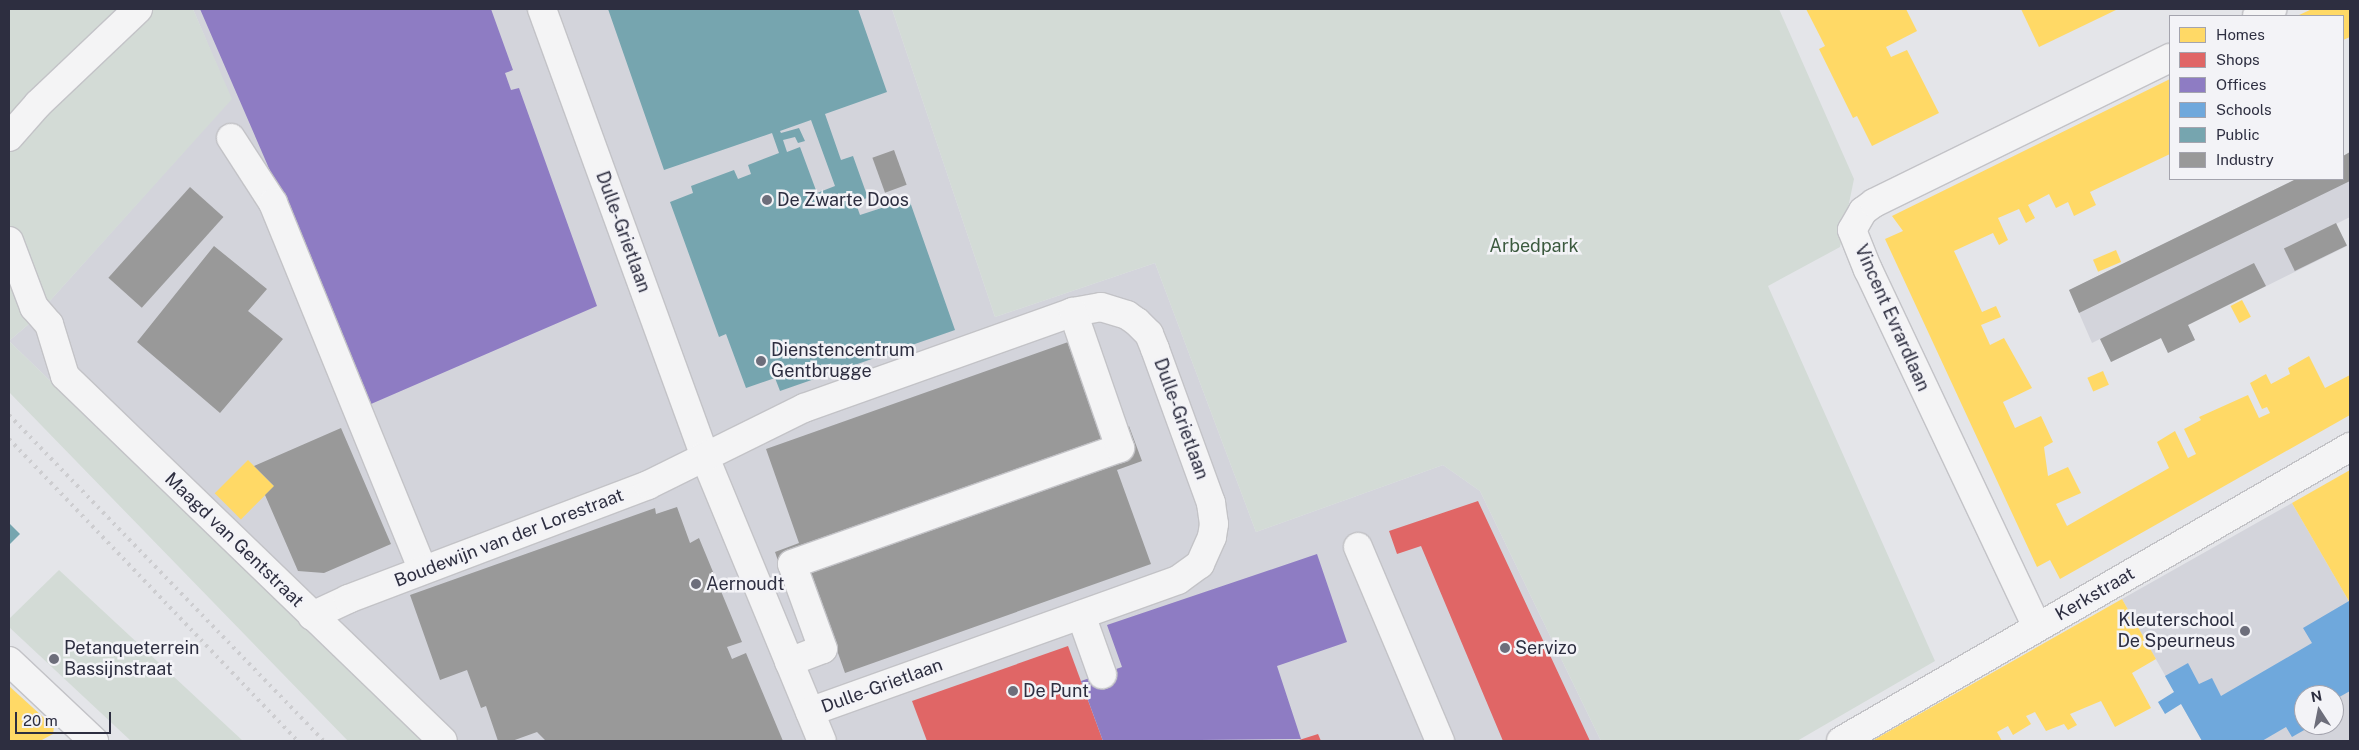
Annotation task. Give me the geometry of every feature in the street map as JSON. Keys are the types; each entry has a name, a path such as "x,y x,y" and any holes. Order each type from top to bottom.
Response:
{"street":[{"path":"9,138 38,104 138,9"},
{"name":"Dulle-Grietlaan","path":"542,9 704,455 822,741"},
{"path":"2259,15 2272,9"},
{"name":"Vincent Evrardlaan","path":"2037,627 1872,278 1852,230 1863,211 1874,203 2169,58"},
{"path":"231,138 273,203 424,570"},
{"name":"Maagd van Gentstraat","path":"9,241 34,307 49,324 65,376 443,741"},
{"name":"Dulle-Grietlaan","path":"704,455 804,408 1073,312 1101,307 1116,310 1127,314 1149,334 1211,503 1214,524 1206,554 1191,573 1081,615 810,712"},
{"path":"789,662 823,649 792,564 1120,448 1073,312"},
{"name":"Kerkstraat","path":"1841,741 2350,447"},
{"name":"Boudewijn van der Lorestraat","path":"312,616 424,570 648,485 704,455"},
{"path":"1358,547 1440,741"},
{"path":"1081,615 1102,674"},
{"path":"9,661 93,741"}],"shaded area":[{"path":"193,9 892,9 995,317 1155,263 1256,532 1443,465 1480,491 1601,741 423,741 9,341 30,323 231,99"},
{"path":"2350,152 2350,217 2336,224 2347,246 2188,325 2195,340 2168,353 2161,338 2111,362 2100,339 2092,343 2069,290 2294,180 2344,180 2344,155"},
{"name":"Kleuterschool De Speurneus","path":"2292,503 2350,603 2350,741 2202,741 2122,599"}],"green space":[{"path":"9,9 193,9 232,99 30,323 9,341"},
{"name":"Arbedpark","path":"892,9 1779,9 1854,179 1840,247 1768,286 1935,661 1797,741 1601,741 1480,491 1443,465 1256,532 1155,263 995,317"},
{"path":"9,341 423,741 348,741 9,392"},
{"path":"59,570 243,741 131,741 9,627 9,619"}],"building: Homes":[{"path":"1806,9 1906,9 1917,31 1886,47 1891,57 1907,50 1939,113 1872,146 1857,116 1853,118 1819,49 1825,46"},
{"path":"2021,9 2118,9 2039,47"},
{"path":"2312,9 2350,9 2350,37 2344,40 2344,15 2299,15"},
{"path":"2169,79 2169,154 2090,192 2096,205 2074,216 2068,202 2056,208 2049,194 2028,205 2035,218 2026,223 2019,209 1998,218 2008,240 1999,245 1993,233 1954,251 1982,312 1996,306 2001,317 1981,325 1990,345 2004,338 2032,388 2003,402 2015,428 2041,416 2053,442 2044,447 2048,476 2068,467 2081,493 2056,504 2067,526 2169,468 2157,442 2175,431 2188,458 2196,454 2184,429 2201,420 2199,417 2248,395 2259,418 2270,413 2267,407 2262,409 2250,383 2266,374 2271,384 2290,374 2288,368 2309,356 2325,388 2350,375 2350,415 2060,579 2050,560 2037,567 1885,239 1903,231 1892,216"},
{"path":"2116,250 2121,262 2098,272 2093,260"},
{"path":"2242,300 2251,317 2239,323 2231,306"},
{"path":"2103,371 2109,385 2093,391 2087,378"},
{"path":"248,460 274,486 241,519 215,493"},
{"path":"2350,470 2350,603 2292,503"},
{"path":"2122,599 2156,659 2132,673 2151,708 2115,727 2101,701 2070,714 2077,725 2068,730 2064,724 2046,731 2035,712 2026,716 2031,724 2013,735 2008,726 1997,732 2002,741 1872,741"},
{"path":"9,686 54,727 53,734 40,741 9,741"}],"building: Shops":[{"name":"Servizo","path":"1478,501 1590,741 1503,741 1421,546 1397,554 1389,531"},
{"name":"De Punt","path":"1068,646 1103,741 927,741 912,701"},
{"path":"1318,734 1321,741 1296,741"}],"building: Offices":[{"path":"200,9 491,9 513,70 505,73 511,90 519,88 597,306 371,404"},
{"path":"1317,554 1347,642 1277,666 1301,739 1103,741 1081,681 1122,667 1107,625"}],"building: Schools":[{"path":"2349,601 2350,691 2344,694 2344,685 2294,685 2296,735 2292,737 2286,727 2262,741 2202,741 2181,704 2165,714 2158,702 2174,692 2165,676 2188,663 2199,684 2212,678 2221,696 2312,643 2303,628"}],"building: Public":[{"name":"De Zwarte Doos","path":"608,9 858,9 887,92 825,114 841,160 853,156 868,198 855,201 860,215 909,199 955,330 780,391 775,378 746,388 726,334 719,337 670,202 693,193 691,186 734,170 738,179 751,174 748,165 779,153 772,133 664,170","holes":["811,120 835,186 817,193 800,147 787,152 783,140 795,137 798,143 805,141 799,128 781,133 780,131"]},
{"path":"9,523 20,534 9,545"}],"building: Industry":[{"path":"894,150 907,185 885,193 872,158"},
{"path":"2350,152 2350,181 2079,313 2069,290 2294,180 2344,180 2344,155"},
{"path":"190,187 223,217 142,308 108,278"},
{"path":"2336,223 2347,245 2295,271 2284,248"},
{"path":"214,246 267,289 248,311 283,339 220,413 137,342"},
{"path":"2254,263 2266,286 2188,325 2195,340 2168,353 2161,338 2111,362 2100,339"},
{"path":"1071,341 1105,435 1129,426 1142,461 1117,470 1151,564 845,673 812,579 787,587 775,552 799,543 766,449"},
{"path":"341,428 391,544 324,573 298,571 265,495 274,486 254,466"},
{"path":"677,507 690,543 699,538 742,642 727,647 732,659 746,653 783,741 546,741 537,732 512,741 498,741 486,706 481,708 467,670 440,680 410,595 655,508 656,514"}],"railway":[{"path":"9,415 324,741"},
{"path":"9,439 298,741"}],"place":[{"name":"De Zwarte Doos","path":"767,200"},
{"name":"Dienstencentrum Gentbrugge","path":"761,361"},
{"name":"Aernoudt","path":"696,584"},
{"name":"Kleuterschool De Speurneus","path":"2245,631"},
{"name":"Servizo","path":"1505,648"},
{"name":"Petanqueterrein Bassijnstraat","path":"54,659"},
{"name":"De Punt","path":"1013,691"}]}
